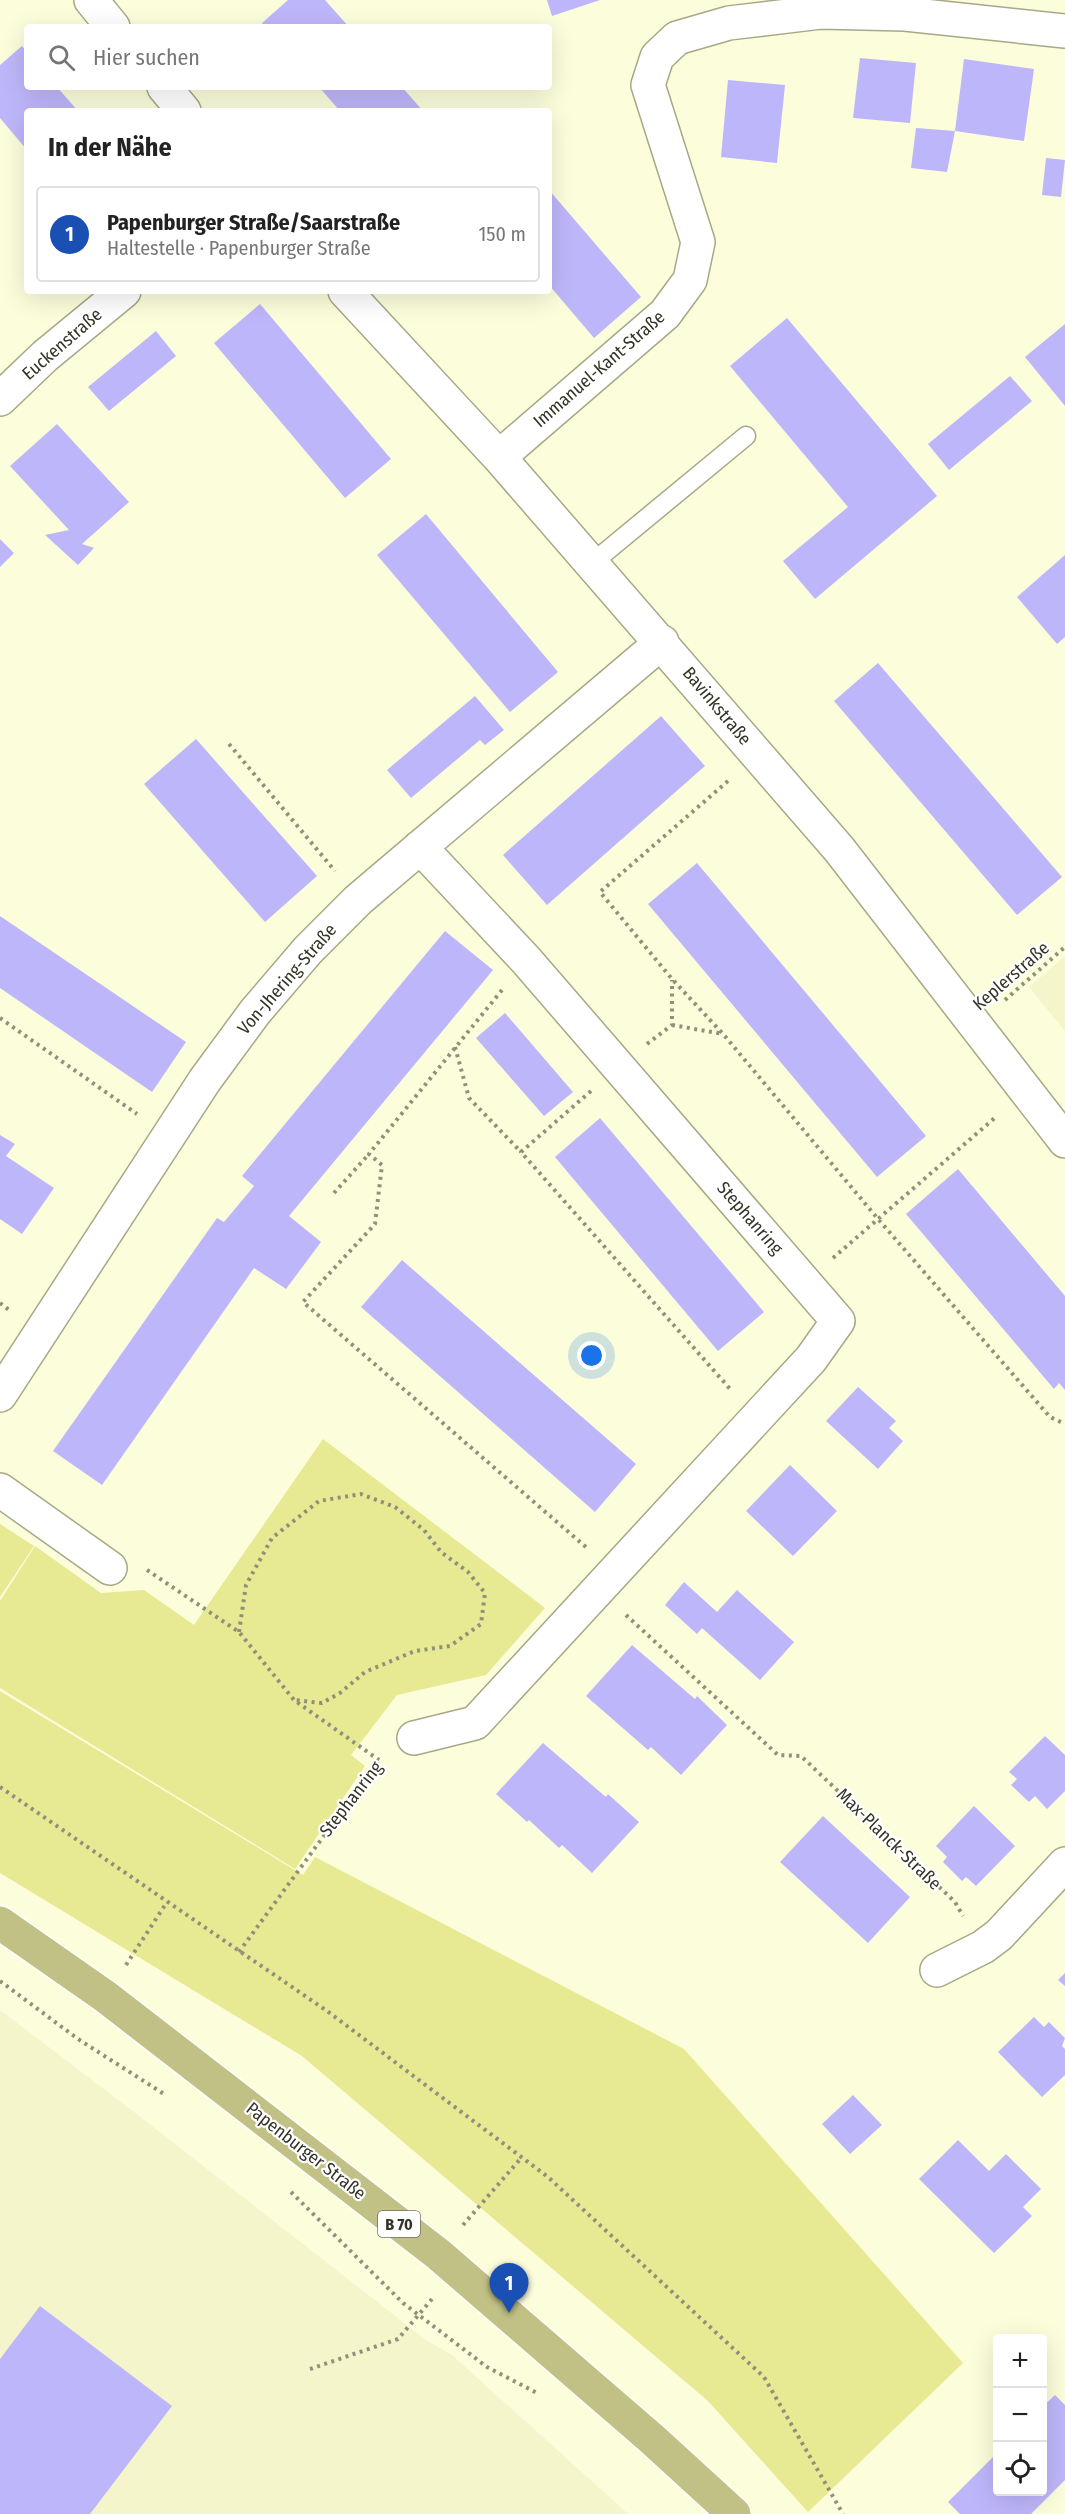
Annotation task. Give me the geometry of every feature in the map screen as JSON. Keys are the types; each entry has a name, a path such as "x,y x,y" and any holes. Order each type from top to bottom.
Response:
{"main road":[{"name":"Papenburger Straße","path":"0,1923 106,1997 447,2261 734,2514"}],"street":[{"path":"91,0 111,24"},
{"name":"Immanuel-Kant-Straße","path":"499,457 665,314 690,280 698,242 648,85 657,57 677,38 729,23 820,12 905,14 1065,31"},
{"path":"166,90 182,108"},
{"name":"Euckenstraße","path":"0,399 45,356 120,294"},
{"name":"Bavinkstraße","path":"348,294 499,457 662,642 838,849 1065,1141"},
{"name":"Von-Jhering-Straße","path":"0,1395 205,1080 255,1012 308,950 358,900 662,642"},
{"name":"Stephanring","path":"414,1738 475,1723 812,1359 838,1321 526,960 420,847"},
{"path":"0,1490 110,1568"},
{"path":"937,1970 983,1947 999,1935 1065,1864"}],"lane":[{"path":"591,564 746,436"}],"path":[{"path":"229,744 358,900"},
{"path":"758,755 600,892 672,979 724,1035 878,1219 1050,1417 1065,1424"},
{"name":"Keplerstraße","path":"974,1026 1065,947"},
{"path":"334,1193 369,1154 526,960"},
{"path":"672,979 672,1025"},
{"path":"0,1018 169,1137"},
{"path":"521,1152 619,1066 672,1025 724,1035"},
{"path":"455,1047 469,1098 521,1152 756,1419"},
{"path":"805,1282 1026,1091"},
{"path":"369,1154 382,1164 375,1224 303,1302 606,1581"},
{"path":"239,1632 246,1585 272,1538 319,1501 329,1499 362,1494 395,1507 424,1530 441,1552 468,1572 485,1593 481,1624 450,1646 415,1651 365,1672 340,1693 322,1703 294,1700"},
{"path":"110,1568 149,1570 239,1632 294,1700 379,1760"},
{"name":"Max-Planck-Straße","path":"606,1581 778,1755 801,1756 955,1902 983,1947"},
{"name":"Stephanring","path":"239,1952 379,1760 414,1738"},
{"path":"0,1788 327,2011 548,2177 764,2377 843,2514"},
{"path":"1,1983 78,2039 168,2097"},
{"path":"310,2369 398,2339 418,2315 447,2261 522,2157"},
{"path":"286,2187 403,2303 487,2367 544,2397"}],"shaded area":[{"path":"1065,956 1065,1031 1029,987"},
{"path":"0,2010 426,2340 452,2355 628,2514 0,2514"}],"green space":[{"path":"323,1439 545,1608 486,1675 397,1695 351,1755 365,1766 295,1869 0,1688 0,1601 35,1546 101,1593 144,1590 194,1625"},
{"path":"0,1524 34,1546 0,1597"},
{"path":"0,1691 303,1875 315,1857 684,2049 963,2363 808,2512 708,2401 302,2056 0,1873"}],"building":[{"path":"288,0 325,0 346,24 263,24"},
{"path":"547,0 600,0 552,16"},
{"path":"22,46 24,48 24,90 60,90 75,108 24,108 24,146 0,118 0,65"},
{"path":"860,58 916,63 910,123 853,118"},
{"path":"964,59 1034,69 1024,141 955,131"},
{"path":"728,80 785,85 777,163 721,157"},
{"path":"322,90 405,90 420,108 337,108"},
{"path":"916,128 955,131 947,172 911,168"},
{"path":"1046,158 1065,160 1061,197 1042,195"},
{"path":"552,193 641,297 594,338 552,289"},
{"path":"260,304 391,459 345,498 214,343"},
{"path":"787,318 937,496 815,599 783,561 848,507 730,366"},
{"path":"1065,324 1065,406 1025,357"},
{"path":"156,331 176,356 109,411 88,387"},
{"path":"1010,376 1032,401 949,470 928,444"},
{"path":"57,424 129,502 82,544 94,548 78,565 45,535 69,530 10,466"},
{"path":"426,514 558,672 510,712 377,555"},
{"path":"0,539 14,553 0,567"},
{"path":"1065,555 1065,637 1057,644 1017,597"},
{"path":"878,663 1062,877 1017,915 834,701"},
{"path":"475,696 504,730 485,745 480,740 411,798 387,770"},
{"path":"661,716 705,766 547,905 503,855"},
{"path":"196,739 317,876 265,922 144,784"},
{"path":"697,863 926,1136 877,1177 648,904"},
{"path":"0,916 186,1042 152,1092 0,988"},
{"path":"445,931 493,970 289,1216 321,1242 286,1289 254,1268 102,1485 53,1451 217,1218 224,1222 254,1186 242,1176"},
{"path":"505,1013 573,1092 544,1116 476,1038"},
{"path":"600,1118 764,1312 718,1351 555,1157"},
{"path":"0,1135 15,1144 6,1156 54,1188 22,1234 0,1219"},
{"path":"958,1169 1065,1296 1065,1390 1059,1383 1054,1389 906,1214"},
{"path":"402,1260 636,1464 595,1512 361,1307"},
{"path":"858,1387 896,1421 889,1428 903,1441 878,1469 826,1421"},
{"path":"790,1465 837,1511 793,1556 746,1511"},
{"path":"684,1582 717,1612 737,1590 794,1642 760,1680 702,1628 697,1634 665,1605"},
{"path":"632,1645 695,1699 697,1696 727,1725 681,1775 651,1747 648,1750 586,1696"},
{"path":"1045,1736 1065,1755 1065,1791 1047,1809 1035,1796 1029,1802 1011,1785 1017,1779 1009,1772"},
{"path":"543,1743 606,1797 608,1794 639,1822 592,1873 562,1845 559,1848 496,1794"},
{"path":"974,1806 1015,1846 976,1886 966,1877 962,1881 943,1862 947,1857 936,1846"},
{"path":"823,1816 910,1897 868,1943 780,1862"},
{"path":"1065,1973 1065,1986 1058,1980"},
{"path":"1034,2017 1044,2027 1049,2022 1065,2038 1062,2046 1065,2049 1065,2075 1042,2097 998,2052"},
{"path":"853,2095 882,2125 850,2154 822,2124"},
{"path":"958,2140 989,2171 1006,2154 1041,2189 1023,2207 1032,2216 994,2253 919,2179"},
{"path":"40,2306 172,2406 90,2514 0,2514 0,2359"},
{"path":"1055,2395 1065,2405 1065,2480 1031,2514 960,2514 948,2502 993,2457 993,2496 1047,2496 1047,2402"}],"place":[{"name":"Papenburger Straße/Saarstraße","path":"509,2313"}]}
